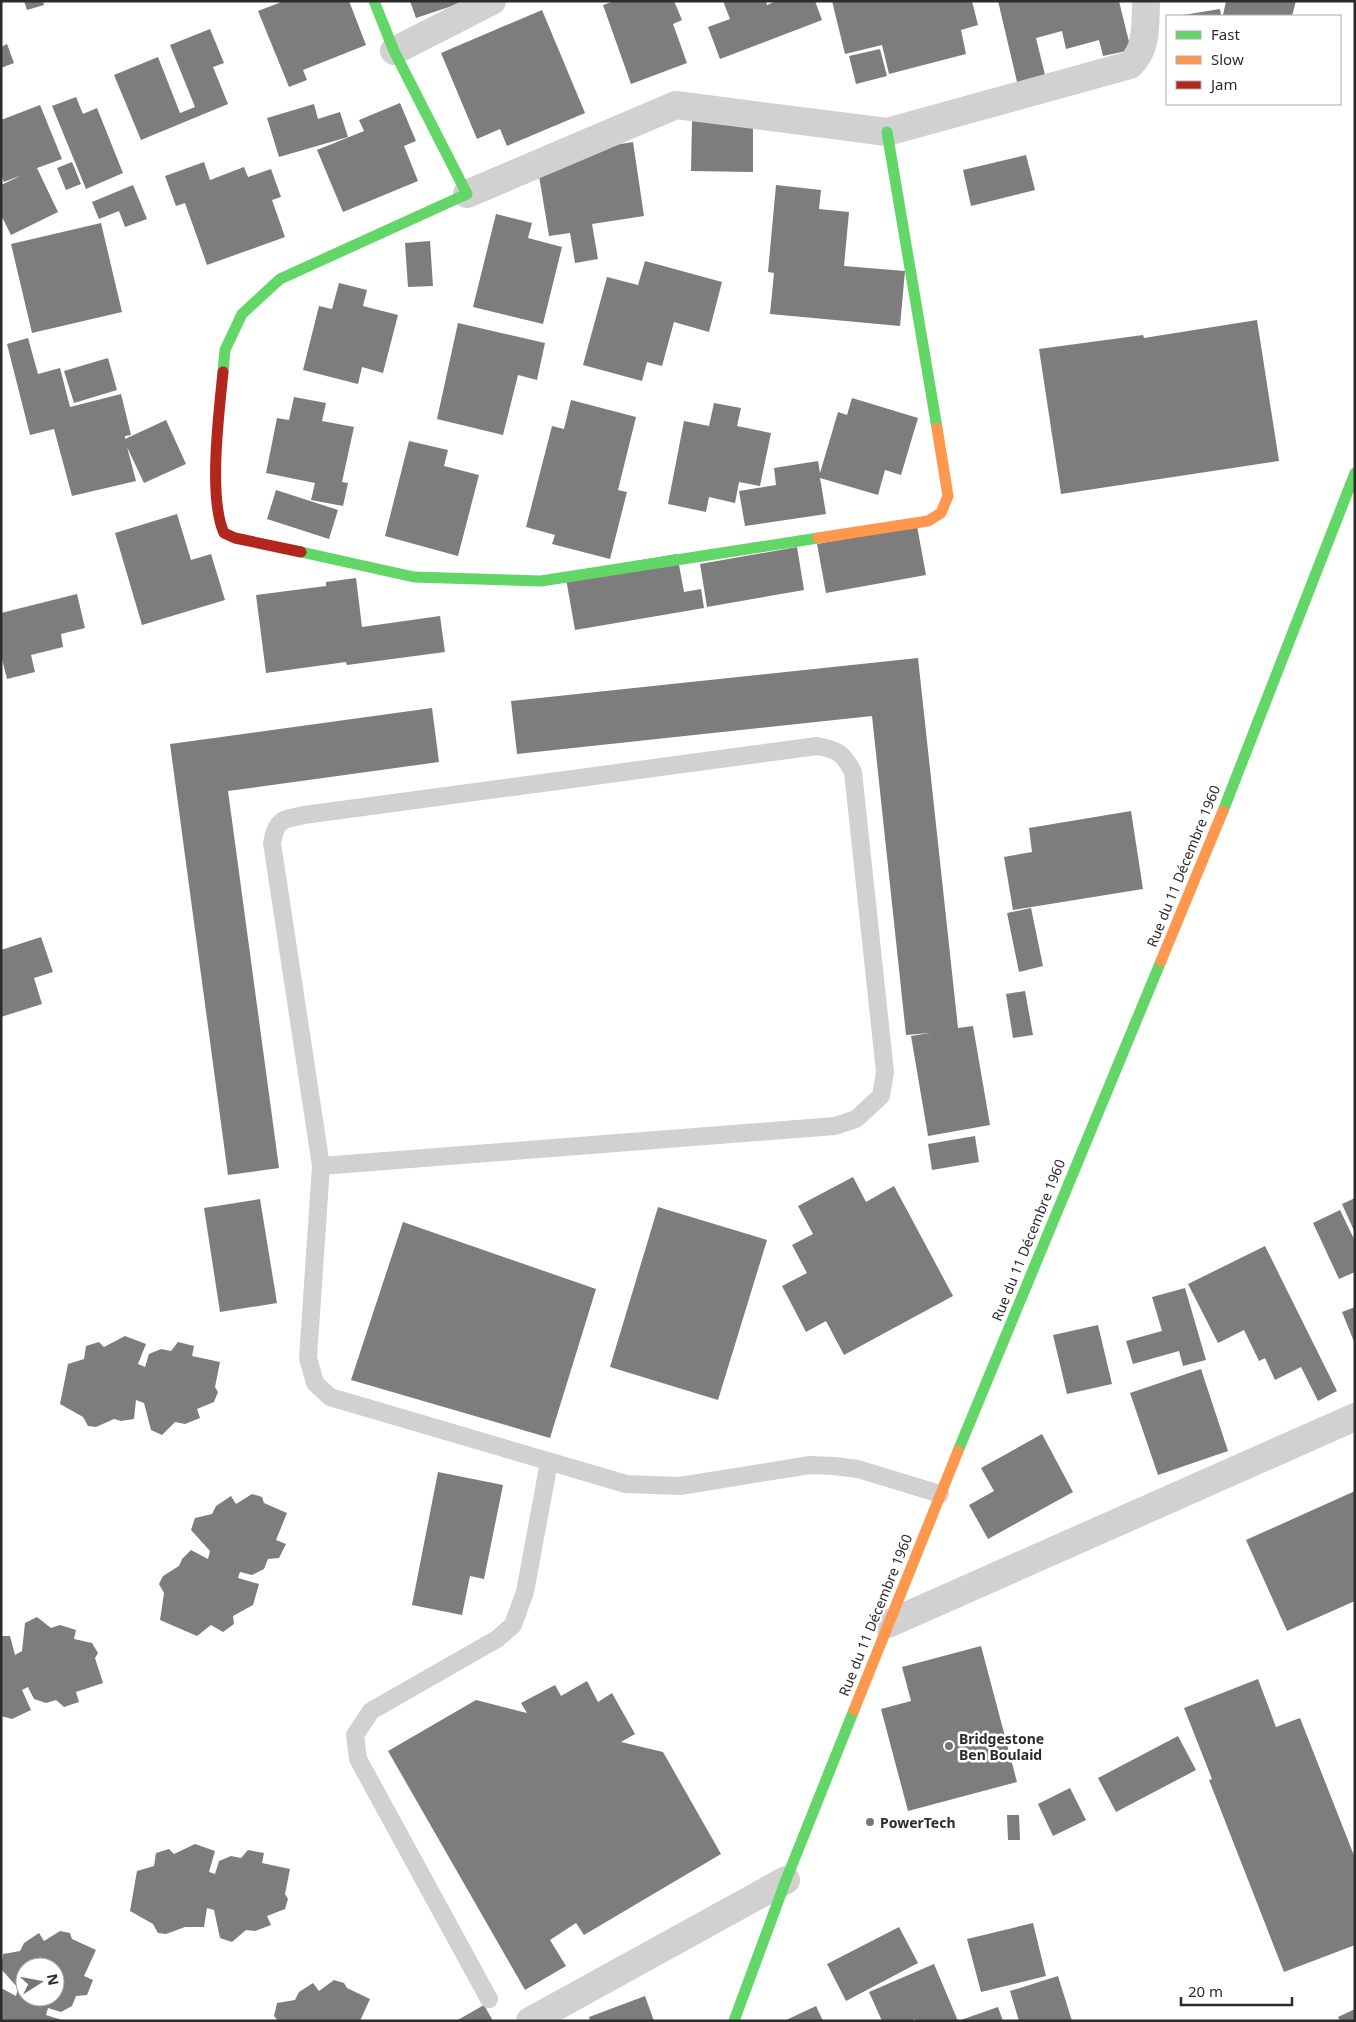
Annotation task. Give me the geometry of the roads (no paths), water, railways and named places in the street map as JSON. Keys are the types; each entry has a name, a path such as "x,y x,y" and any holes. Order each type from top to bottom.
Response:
{"street":[{"path":"374,1 394,51 467,194"},
{"path":"394,51 492,1"},
{"path":"888,132 948,496 941,513 928,521 541,580 414,577 235,538 224,533 219,522 217,442 225,350 242,314 280,279 467,194 676,105 888,132 1130,65 1139,56 1144,44 1146,1"},
{"name":"Rue du 11 Décembre 1960","path":"734,2021 786,1880 940,1494 1347,508 1355,473"},
{"path":"888,1624 1355,1417"},
{"path":"530,2021 786,1880"}],"lane":[{"path":"321,1166 835,1126 856,1118 881,1096 885,1072 853,772 845,757 833,749 817,746 285,818 275,827 272,843 321,1166 308,1358 315,1383 330,1396 626,1484 680,1486 810,1465 858,1469 940,1494"},
{"path":"489,1999 358,1759 355,1735 371,1711 497,1639 513,1626 525,1592 549,1462"}],"place":[{"name":"Bridgestone Ben Boulaid","path":"949,1746"},
{"name":"PowerTech","path":"870,1822"}]}
